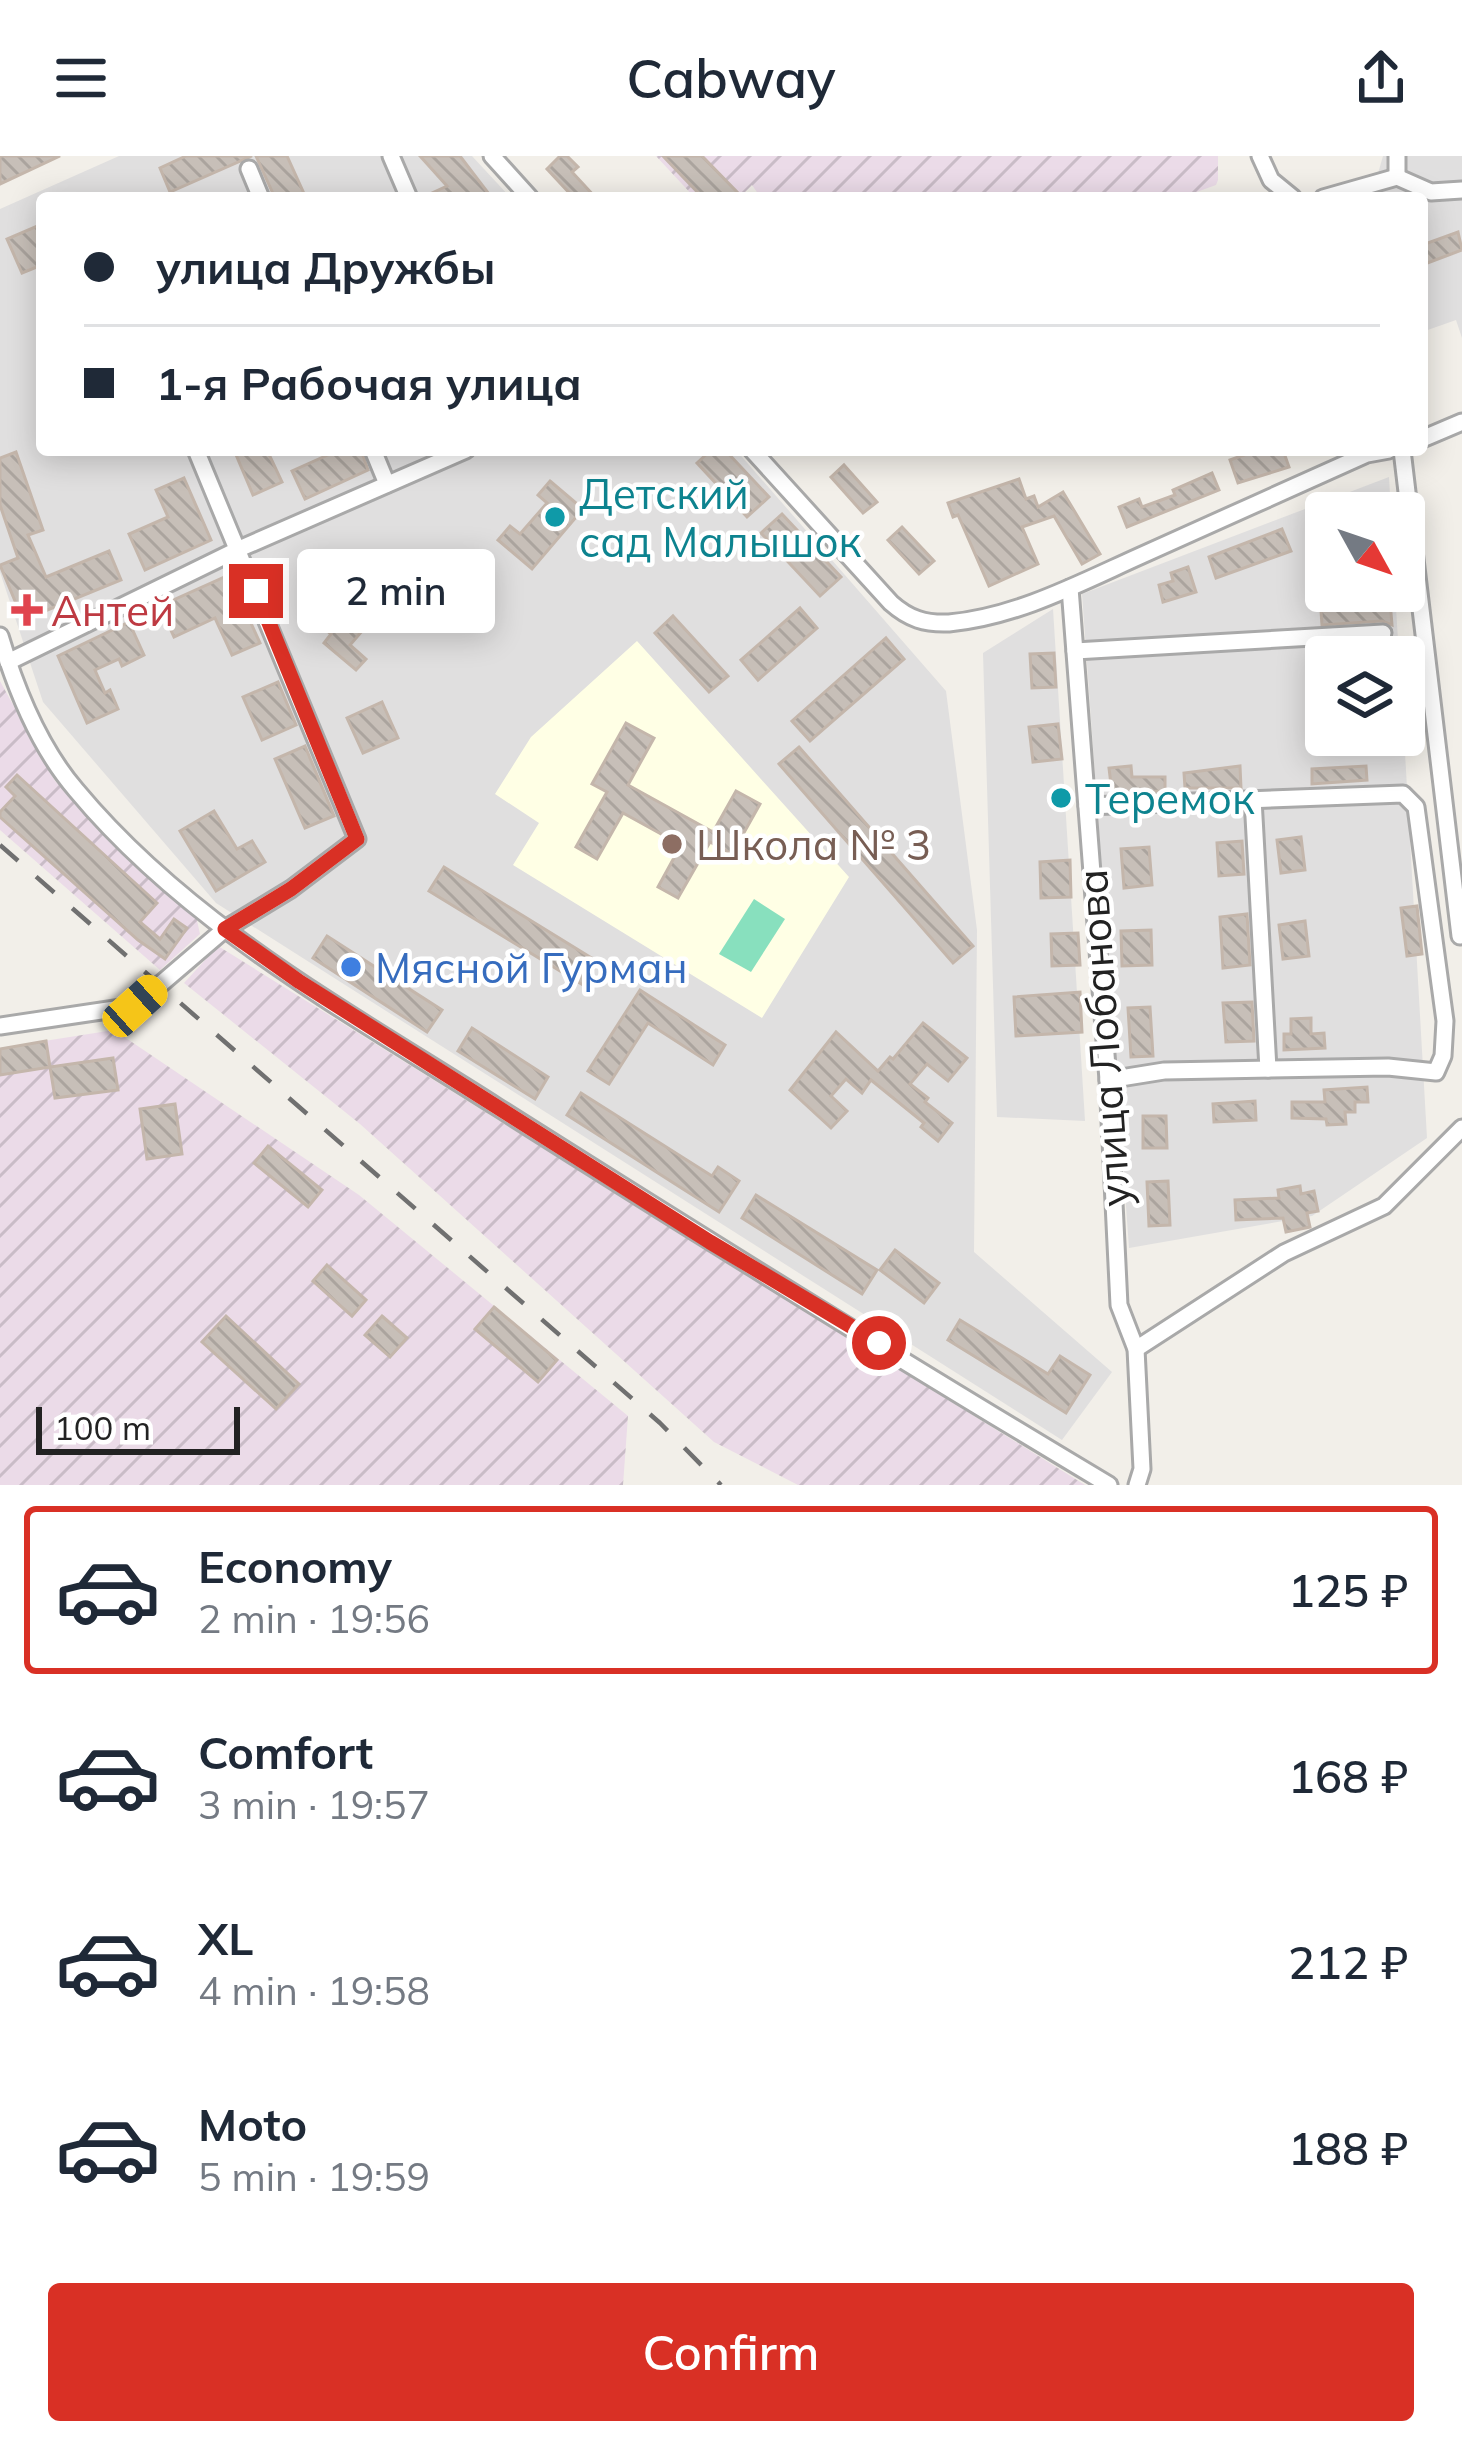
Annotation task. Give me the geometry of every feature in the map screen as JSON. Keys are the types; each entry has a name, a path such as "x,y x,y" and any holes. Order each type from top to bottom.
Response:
{"street":[{"path":"391,156 406,192"},
{"path":"492,156 525,192"},
{"path":"1260,156 1271,180 1286,192"},
{"path":"1397,156 1397,177"},
{"path":"248,169 258,192"},
{"path":"1344,192 1397,177 1431,192 1462,190"},
{"path":"1428,436 1462,422"},
{"path":"0,1026 135,1006 225,929 291,889 357,839 199,456"},
{"path":"375,456 387,484"},
{"path":"8,662 239,549 452,456"},
{"path":"758,456 905,615 923,622 998,614 1070,588 1363,456"},
{"path":"1403,456 1460,936"},
{"name":"улица Лобанова","path":"1070,588 1108,1080 1119,1305 1136,1349 1142,1469 1137,1485"},
{"path":"1075,650 1383,633"},
{"path":"0,636 34,726 74,789 128,844 225,929 300,982 710,1242 1109,1485"},
{"path":"1087,806 1403,794 1415,807 1445,1021 1443,1056 1436,1072 1388,1066 1163,1071 1108,1080"},
{"path":"1253,799 1268,1069"},
{"path":"1136,1349 1284,1252 1384,1206 1462,1128"}],"shaded area":[{"path":"119,156 472,156 505,192 38,192"},
{"path":"656,156 1218,156 1216,185 1197,192 757,192 752,185 745,192 689,192"},
{"path":"1383,156 1462,156 1462,338 1456,320 1428,330 1428,192 1378,192 1375,184"},
{"path":"36,193 36,456 741,456 946,691 977,930 974,1252 1112,1372 1062,1440 216,903 43,702 0,572 0,209"},
{"path":"1389,477 1390,492 1350,492"},
{"path":"1305,509 1305,612 1396,612 1398,636 1305,636 1305,756 1405,756 1427,1138 1312,1216 1129,1248 1082,594"},
{"path":"1053,609 1085,1121 997,1117 983,653"},
{"name":"Школа № 3","path":"637,641 849,877 762,1018 513,865 539,823 495,794 531,737"},
{"path":"0,681 55,781 196,916 200,934 160,970 0,830"},
{"path":"218,946 1085,1485 798,1485 714,1442 360,1124 184,983"},
{"path":"114,1030 359,1195 628,1416 623,1485 0,1485 0,1048"}],"green space":[{"path":"754,899 785,919 751,972 719,954"}],"building":[{"path":"0,156 60,156 0,184"},
{"path":"186,156 252,156 170,192 160,168"},
{"path":"256,156 287,156 303,192 272,192"},
{"path":"420,156 460,156 487,192 434,192 447,186"},
{"path":"560,156 567,156 578,167 572,172 590,192 568,192 547,169"},
{"path":"663,156 702,156 737,192 697,192"},
{"path":"36,227 36,267 22,273 7,239"},
{"path":"1458,232 1462,250 1428,263 1428,243"},
{"path":"16,452 43,530 28,535 46,577 109,551 121,580 23,620 0,565 18,558 0,505 0,458"},
{"path":"237,456 270,456 282,482 253,495"},
{"path":"326,456 363,456 368,470 305,499 292,471"},
{"path":"705,456 731,456 769,497 747,517 697,463"},
{"path":"1285,456 1289,467 1238,483 1230,460"},
{"path":"844,465 877,502 863,513 831,477"},
{"path":"1212,473 1219,490 1127,527 1119,507 1139,499 1142,507 1175,495 1173,490"},
{"path":"184,478 211,540 145,570 129,534 168,517 156,490"},
{"path":"1019,479 1026,499 1034,496 1038,507 1063,492 1100,554 1082,564 1054,516 1022,527 1038,564 989,586 958,515 953,517 948,503"},
{"name":"Детский сад Малышок","path":"550,481 583,509 532,569 498,540 510,526 520,534 547,503 538,495"},
{"path":"782,514 841,577 820,596 761,533"},
{"path":"902,527 934,561 919,574 888,540"},
{"path":"1282,529 1291,551 1216,578 1209,557"},
{"path":"1188,567 1196,592 1163,602 1159,585 1173,581 1171,573"},
{"path":"229,575 260,643 232,655 215,618 174,637 160,606"},
{"path":"386,575 416,602 404,615 388,601 350,645 366,659 356,670 324,643 331,634 325,629 368,580 375,587"},
{"path":"800,608 817,628 758,680 741,660"},
{"path":"1321,612 1391,612 1392,625 1382,621 1322,625"},
{"path":"673,616 728,676 709,692 655,633"},
{"path":"129,622 144,655 122,666 119,659 95,670 118,709 87,723 58,656"},
{"path":"886,638 904,659 810,741 792,721"},
{"path":"1054,653 1056,687 1032,688 1030,654"},
{"path":"278,682 296,725 262,740 243,697"},
{"path":"382,702 398,738 363,753 347,718"},
{"path":"626,723 654,738 628,785 713,832 736,791 760,804 732,854 710,842 678,898 658,887 681,845 623,813 597,859 576,847 607,792 592,784"},
{"path":"1058,724 1062,759 1033,762 1029,727"},
{"path":"305,746 334,816 305,828 275,759"},
{"path":"799,747 973,946 953,963 779,764"},
{"path":"1131,766 1132,777 1165,777 1165,791 1112,793 1109,768"},
{"path":"1240,766 1241,788 1185,788 1184,773"},
{"path":"1366,766 1367,780 1312,784 1312,769"},
{"path":"17,775 157,903 140,922 160,939 174,919 187,928 165,959 0,817 15,796 6,787"},
{"path":"214,811 237,849 252,841 265,862 216,891 180,831"},
{"path":"1301,837 1305,870 1281,873 1277,840"},
{"path":"1242,841 1244,874 1219,876 1217,843"},
{"path":"1149,847 1152,885 1124,888 1121,849"},
{"path":"1070,860 1071,897 1041,898 1040,862"},
{"path":"444,867 598,962 583,985 429,891"},
{"path":"1417,906 1422,954 1407,956 1401,908"},
{"path":"1247,914 1250,965 1223,968 1220,917"},
{"path":"1305,921 1309,956 1283,959 1279,925"},
{"path":"1151,930 1152,965 1122,966 1121,931"},
{"path":"1078,933 1080,965 1052,966 1051,934"},
{"path":"327,936 442,1010 427,1032 313,958"},
{"path":"640,990 725,1045 713,1065 648,1023 609,1084 588,1071"},
{"path":"1080,992 1082,1032 1016,1036 1014,997"},
{"path":"1252,1002 1254,1041 1226,1042 1223,1003"},
{"path":"1150,1007 1153,1056 1131,1057 1128,1008"},
{"path":"1311,1018 1311,1034 1324,1033 1325,1048 1284,1050 1291,1019"},
{"path":"923,1023 967,1058 948,1081 927,1064 910,1084 952,1123 938,1141 921,1127 924,1123 871,1080 862,1093 846,1079 831,1096 847,1111 831,1128 790,1090 836,1032 878,1071"},
{"path":"472,1028 548,1077 535,1099 458,1051"},
{"path":"46,1041 50,1067 0,1075 0,1049"},
{"path":"113,1058 118,1090 55,1098 50,1067"},
{"path":"1367,1087 1368,1102 1355,1102 1355,1112 1345,1112 1346,1124 1292,1118 1292,1102 1325,1102 1324,1090"},
{"path":"581,1093 712,1176 718,1167 739,1181 719,1212 567,1115"},
{"path":"1255,1101 1256,1120 1214,1122 1213,1104"},
{"path":"175,1104 182,1154 147,1159 140,1109"},
{"path":"1143,1116 1166,1116 1167,1148 1143,1148"},
{"path":"268,1146 322,1190 308,1207 254,1163"},
{"path":"1168,1181 1170,1225 1149,1226 1147,1182"},
{"path":"1300,1186 1301,1194 1314,1191 1318,1211 1307,1213 1310,1227 1286,1232 1283,1218 1236,1220 1235,1200 1279,1198 1278,1190"},
{"path":"756,1195 877,1270 862,1294 742,1218"},
{"path":"895,1250 939,1283 924,1303 880,1270"},
{"path":"327,1265 366,1300 352,1316 313,1281"},
{"path":"494,1307 557,1360 538,1382 475,1329"},
{"path":"226,1316 299,1384 276,1409 202,1342"},
{"path":"382,1316 407,1338 390,1357 365,1335"},
{"path":"960,1320 1048,1374 1060,1356 1090,1375 1066,1413 948,1340"}],"railway":[{"path":"0,845 660,1423 721,1485"}],"place":[{"name":"Детский сад Малышок","path":"555,517"},
{"name":"Антей","path":"27,610"},
{"name":"Теремок","path":"1061,798"},
{"name":"Школа № 3","path":"672,844"},
{"name":"Мясной Гурман","path":"351,967"}],"route":[{"path":"256,591 357,839 291,889 225,929 300,982 710,1242 879,1343"}]}
